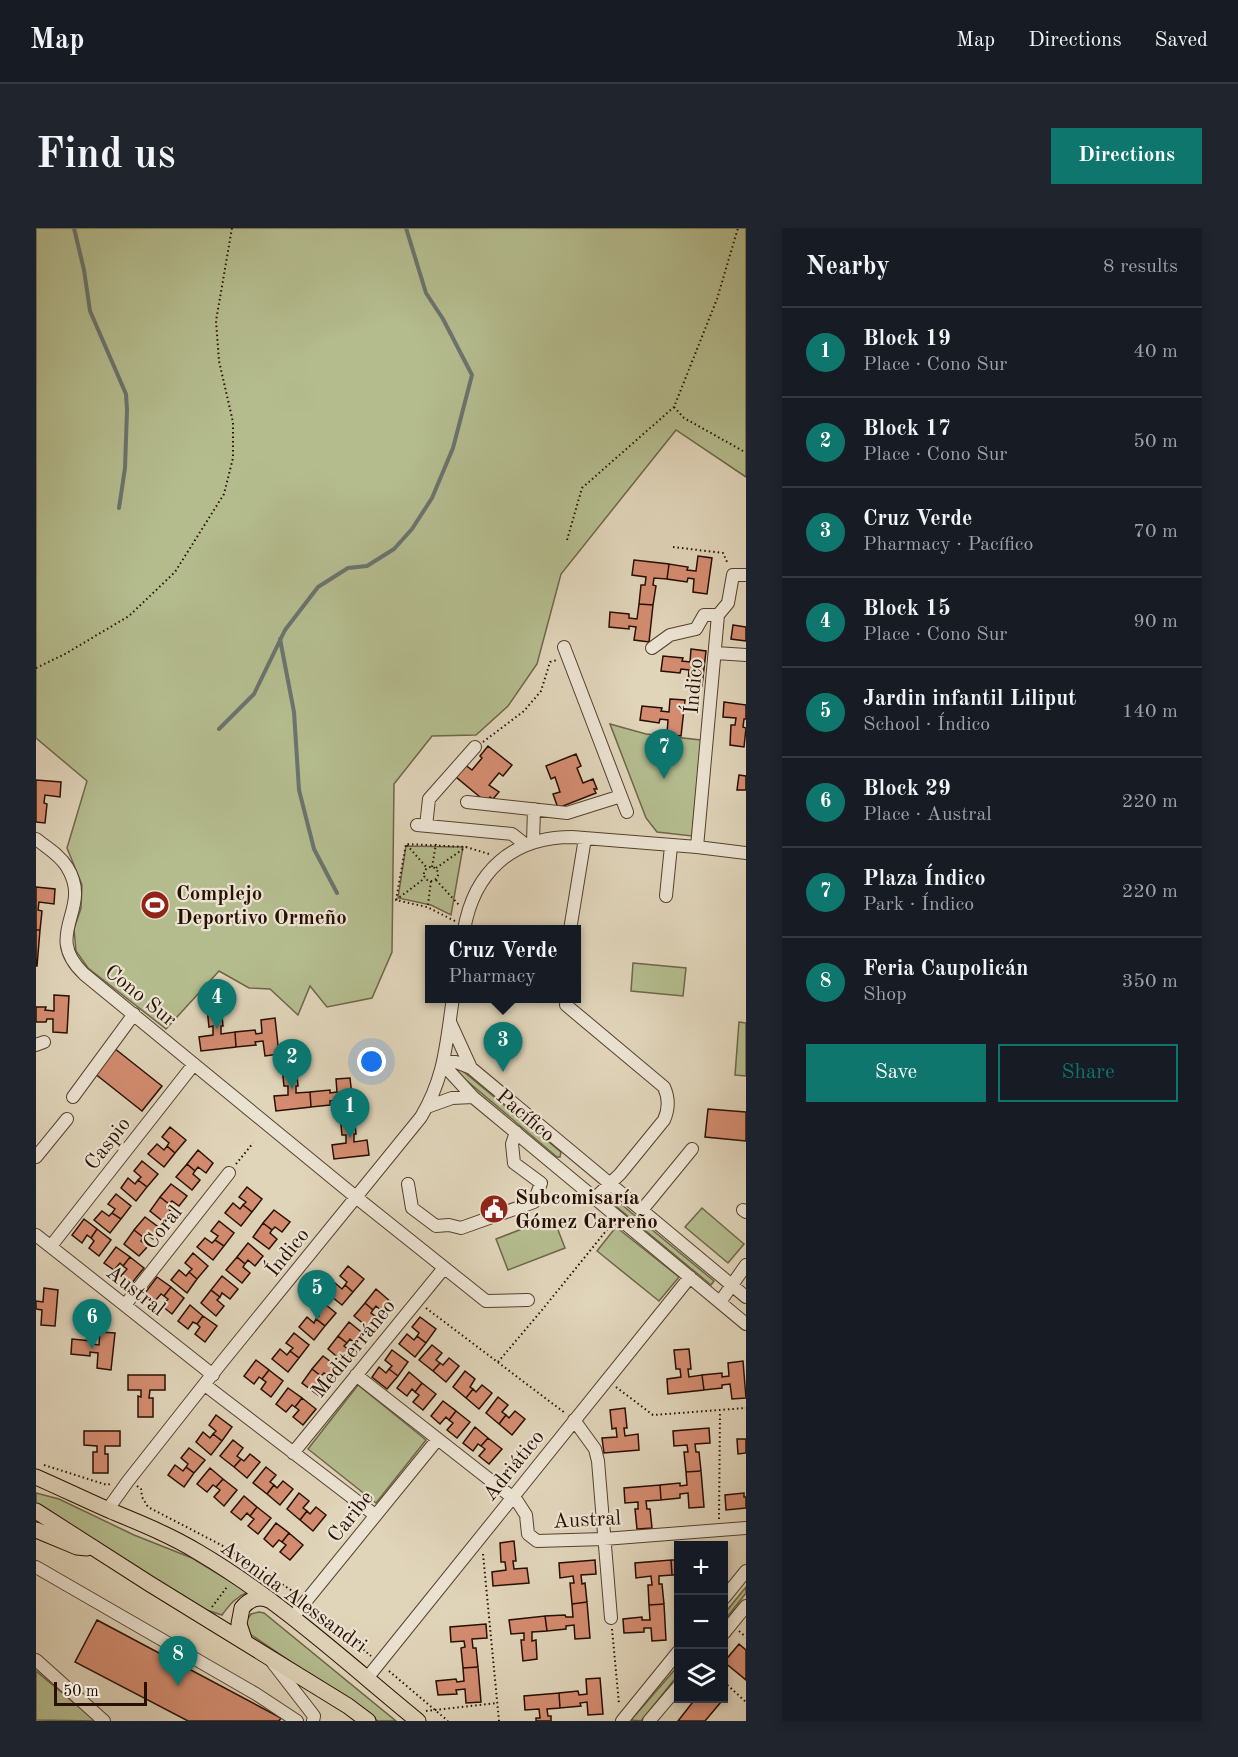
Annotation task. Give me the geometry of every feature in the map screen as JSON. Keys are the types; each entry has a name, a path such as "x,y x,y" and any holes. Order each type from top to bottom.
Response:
{"main road":[{"name":"Avenida Alessandri","path":"36,1479 159,1531 196,1550 293,1617 368,1677 413,1717"},
{"path":"36,1511 368,1721"},
{"path":"36,1530 76,1548 93,1548"},
{"path":"245,1642 239,1624 242,1608 250,1601 261,1598 266,1598 276,1604"}],"street":[{"path":"652,648 670,635 696,629 704,615 718,615 728,603 740,575"},
{"name":"Índico","path":"697,847 718,615"},
{"path":"566,651 627,812"},
{"path":"716,653 746,655"},
{"path":"475,747 429,799 422,826 512,834 529,844"},
{"path":"467,802 567,813 621,796"},
{"path":"529,844 534,809"},
{"path":"465,923 480,883 504,858 529,844 559,837 585,838 746,853"},
{"path":"571,925 585,838"},
{"name":"Cono Sur","path":"36,839 61,859 73,881 75,906 66,928 65,938 70,957 84,974 486,1301 528,1300"},
{"path":"666,896 671,846"},
{"name":"Índico","path":"108,1509 128,1481 419,1120 433,1096 444,1062 452,1003"},
{"path":"566,1005 664,1087 668,1098 668,1109 664,1120 596,1198"},
{"path":"73,1097 134,1014"},
{"path":"450,1021 471,1068"},
{"name":"Pacífico","path":"746,1297 471,1068 456,1062 444,1062 450,1073 473,1096 746,1324"},
{"name":"Caspio","path":"51,1246 195,1064"},
{"path":"427,1107 452,1098 473,1096"},
{"path":"36,1157 67,1119"},
{"path":"408,1184 412,1208 436,1226 449,1225 461,1228 534,1202 541,1183 514,1163 512,1144 516,1132"},
{"path":"642,1210 692,1149"},
{"name":"Coral","path":"125,1305 229,1173"},
{"name":"Austral","path":"36,1235 125,1305 293,1453 375,1515"},
{"path":"720,1302 746,1265"},
{"name":"Mediterráneo","path":"293,1453 444,1268"},
{"name":"Adriático","path":"368,1677 690,1277"},
{"name":"Austral","path":"356,1376 512,1497 524,1510 527,1530 533,1539 541,1541 604,1539 746,1527"},
{"path":"574,1420 594,1449 598,1461 611,1618"},
{"name":"Caribe","path":"293,1617 437,1440"},
{"path":"36,1568 256,1694 297,1721"},
{"path":"726,1595 746,1571"},
{"path":"728,1627 746,1606"},
{"path":"269,1657 316,1719"},
{"path":"622,1720 674,1657"},
{"path":"36,1660 104,1721"},
{"path":"649,1721 674,1692"}],"path":[{"path":"36,668 65,654 129,616 175,572 224,494 233,458 233,422 219,361 216,321 232,228"},
{"path":"567,540 582,488 674,407 717,299 738,228"},
{"path":"674,407 684,418 743,450"},
{"path":"674,547 723,553 740,575"},
{"path":"475,747 524,711 541,691 550,662 566,651"},
{"path":"406,844 466,847 504,858"},
{"path":"406,844 427,868 434,868 466,847"},
{"path":"396,900 406,844"},
{"path":"436,844 434,868 438,875 436,880"},
{"path":"425,878 424,872 427,868"},
{"path":"396,900 425,878"},
{"path":"425,878 431,881 436,880"},
{"path":"436,880 465,923"},
{"path":"427,907 431,881"},
{"path":"396,900 427,907 465,923"},
{"path":"243,1155 253,1143"},
{"path":"498,1362 542,1311 617,1216"},
{"path":"417,1301 574,1420"},
{"path":"607,1380 653,1415 746,1408"},
{"path":"719,1530 720,1411"},
{"path":"481,1536 499,1721"},
{"path":"205,1618 235,1575"},
{"path":"611,1618 622,1720"},
{"path":"728,1686 746,1702"},
{"path":"413,1717 497,1703"}],"green space":[{"path":"36,228 746,228 746,477 676,430 561,574 537,664 508,706 476,735 432,736 394,784 392,952 372,998 327,1007 310,986 298,1015 270,989 249,988 219,971 166,1029 88,968 76,951 74,929 81,908 82,885 67,848 87,781 36,738"},
{"path":"610,724 646,734 701,740 692,836 657,832 646,818"},
{"path":"406,846 463,847 451,915 431,905 398,898"},
{"path":"633,963 686,968 683,996 631,991"},
{"path":"739,1022 746,1023 746,1076 735,1075"},
{"path":"453,1066 458,1067 561,1152 560,1157 557,1157 454,1070"},
{"path":"610,1195 714,1281 711,1285 606,1198"},
{"path":"702,1208 744,1244 728,1263 685,1227"},
{"path":"553,1217 565,1248 508,1270 496,1239"},
{"path":"616,1227 679,1277 659,1301 597,1251"},
{"path":"358,1385 426,1440 376,1503 308,1449"},
{"path":"36,1493 59,1499 134,1535 192,1558 248,1592 234,1601 222,1615 197,1607 36,1506"},
{"path":"746,1587 746,1593 728,1616 728,1609"},
{"path":"264,1613 396,1721 378,1721 250,1634 244,1624 251,1614"},
{"path":"36,1671 96,1721 36,1720"},
{"path":"674,1671 674,1680 641,1721 631,1720"}],"building":[{"path":"698,556 712,558 707,594 693,592 694,579 688,578 687,582 667,579 669,564 688,567 687,570 696,571"},
{"path":"634,560 669,564 667,579 654,578 653,585 656,586 653,605 639,604 641,585 645,585 646,577 632,575"},
{"path":"639,604 653,605 649,642 634,640 636,627 629,626 629,629 609,627 610,612 629,614 629,618 637,619"},
{"path":"733,625 746,627 746,641 731,639"},
{"path":"691,649 706,651 702,686 688,684 689,670 681,669 680,673 661,671 663,656 683,658 682,661 690,662"},
{"path":"670,699 685,700 681,736 667,734 668,720 660,719 659,723 640,720 642,706 662,708 661,711 669,712"},
{"path":"724,702 746,705 746,719 744,719 743,727 746,728 744,747 730,745 731,725 735,725 736,718 723,717"},
{"path":"488,746 512,765 503,776 499,773 489,785 499,792 493,799 490,797 486,802 456,777 464,764 472,770"},
{"path":"576,754 581,766 577,768 583,783 593,779 597,789 594,789 596,793 558,808 553,794 560,792 555,777 551,779 546,766"},
{"path":"739,775 746,776 746,790 737,790"},
{"path":"36,780 61,782 60,797 45,795 44,803 47,804 45,823 36,822"},
{"path":"36,887 55,889 54,904 39,902 38,910 42,911 40,930 36,930"},
{"path":"36,930 40,930 37,966 36,966"},
{"path":"54,995 69,996 67,1033 53,1032 53,1019 36,1022 36,1007 46,1007 45,1010 54,1011"},
{"path":"221,1006 223,1026 221,1026 221,1034 235,1032 236,1047 201,1051 199,1037 213,1035 213,1026 209,1027 207,1008"},
{"path":"275,1018 279,1054 265,1056 263,1041 255,1042 256,1045 236,1047 235,1032 255,1030 256,1034 262,1033 261,1020"},
{"path":"114,1048 162,1086 142,1111 94,1073"},
{"path":"296,1066 298,1086 296,1086 296,1093 310,1092 311,1107 276,1111 274,1096 288,1095 288,1086 284,1086 282,1067"},
{"path":"350,1078 354,1114 340,1116 338,1100 330,1101 330,1105 311,1107 310,1092 330,1090 330,1093 337,1092 336,1079"},
{"path":"708,1109 746,1112 746,1141 705,1137"},
{"path":"354,1114 356,1134 354,1134 354,1142 367,1140 369,1155 334,1159 332,1145 346,1143 346,1135 342,1135 340,1116"},
{"path":"170,1127 186,1140 175,1153 162,1137"},
{"path":"157,1144 164,1150 167,1146 175,1153 164,1167 148,1154"},
{"path":"198,1150 213,1163 206,1173 198,1167 195,1171 187,1164"},
{"path":"142,1161 158,1174 147,1187 138,1180 141,1177 134,1171"},
{"path":"187,1164 200,1180 192,1190 176,1177"},
{"path":"128,1178 135,1184 138,1180 147,1187 136,1201 121,1188"},
{"path":"171,1184 187,1196 179,1206 172,1201 169,1204 160,1197"},
{"path":"247,1187 262,1199 252,1212 243,1205 246,1202 239,1197"},
{"path":"116,1194 131,1206 121,1219 112,1213 115,1209 108,1204"},
{"path":"160,1197 169,1204 166,1207 173,1213 165,1223 150,1211"},
{"path":"233,1203 240,1209 243,1205 252,1212 241,1226 225,1213"},
{"path":"274,1210 290,1222 282,1232 275,1227 272,1230 263,1223"},
{"path":"102,1211 109,1216 112,1213 121,1219 110,1233 94,1220"},
{"path":"145,1217 161,1229 153,1239 146,1234 143,1237 134,1230"},
{"path":"84,1219 97,1229 91,1238 87,1235 82,1243 72,1235"},
{"path":"219,1221 234,1233 224,1246 215,1240 218,1236 211,1231"},
{"path":"263,1223 272,1230 270,1233 277,1239 269,1249 253,1237"},
{"path":"97,1229 111,1240 99,1256 89,1248 94,1241 91,1238"},
{"path":"134,1230 143,1237 141,1241 148,1246 139,1256 124,1244"},
{"path":"205,1238 212,1243 215,1240 224,1246 213,1260 197,1247"},
{"path":"248,1243 263,1256 255,1266 248,1260 245,1264 237,1257"},
{"path":"116,1247 130,1257 123,1266 120,1263 114,1270 104,1263"},
{"path":"193,1253 208,1266 197,1279 189,1272 192,1269 185,1263"},
{"path":"130,1257 144,1268 131,1284 121,1276 127,1269 123,1266"},
{"path":"237,1257 250,1273 242,1283 226,1270"},
{"path":"348,1266 364,1279 353,1292 340,1276"},
{"path":"179,1270 186,1276 189,1272 197,1279 187,1293 171,1280"},
{"path":"222,1276 238,1289 230,1299 222,1293 220,1297 211,1290"},
{"path":"157,1277 171,1287 164,1296 161,1294 155,1301 145,1293"},
{"path":"335,1283 342,1289 345,1285 353,1292 342,1305 327,1293"},
{"path":"171,1287 184,1298 172,1314 162,1306 168,1299 164,1296"},
{"path":"44,1288 58,1290 55,1326 41,1325 42,1310 36,1309 36,1301 43,1302"},
{"path":"376,1289 391,1302 383,1312 376,1306 373,1310 365,1303"},
{"path":"211,1290 220,1297 217,1300 224,1306 216,1316 201,1303"},
{"path":"320,1300 336,1313 325,1326 316,1319 319,1316 312,1310"},
{"path":"365,1303 373,1310 371,1313 378,1318 370,1329 354,1316"},
{"path":"190,1305 203,1316 197,1324 193,1322 188,1329 178,1321"},
{"path":"203,1316 217,1326 205,1342 195,1334 200,1327 197,1324"},
{"path":"307,1317 314,1323 316,1319 325,1326 314,1340 299,1327"},
{"path":"420,1317 436,1329 426,1343 417,1336 419,1333 412,1327"},
{"path":"349,1322 365,1335 357,1345 350,1339 347,1343 338,1336"},
{"path":"100,1332 115,1333 111,1370 97,1368 98,1353 90,1352 90,1356 71,1354 72,1339 92,1341 92,1344 99,1345"},
{"path":"294,1333 309,1345 299,1358 290,1351 293,1348 286,1343"},
{"path":"407,1334 414,1340 417,1336 426,1343 415,1357 399,1344"},
{"path":"338,1336 347,1343 344,1346 351,1352 343,1362 328,1349"},
{"path":"432,1345 442,1353 436,1360 440,1363 433,1371 419,1360"},
{"path":"280,1349 287,1355 290,1351 299,1358 288,1372 272,1359"},
{"path":"689,1349 691,1369 688,1369 689,1377 702,1375 704,1390 668,1394 667,1379 681,1377 680,1369 676,1369 674,1350"},
{"path":"392,1350 408,1362 398,1376 389,1369 392,1366 385,1360"},
{"path":"323,1356 339,1368 331,1378 324,1373 321,1376 312,1369"},
{"path":"449,1358 459,1366 446,1382 433,1371"},
{"path":"256,1360 269,1370 262,1379 259,1377 254,1384 244,1376"},
{"path":"743,1361 746,1398 732,1399 730,1384 722,1385 722,1388 704,1390 702,1375 722,1373 722,1377 729,1376 728,1363"},
{"path":"379,1367 386,1373 389,1369 398,1376 387,1389 372,1377"},
{"path":"312,1369 321,1376 319,1379 326,1385 318,1395 302,1383"},
{"path":"269,1370 283,1381 271,1397 261,1389 266,1382 262,1379"},
{"path":"465,1371 475,1379 470,1387 473,1389 466,1398 453,1387"},
{"path":"409,1372 422,1383 415,1392 412,1389 407,1396 397,1388"},
{"path":"128,1375 165,1375 165,1390 150,1390 149,1398 153,1398 153,1417 138,1417 138,1396 141,1397 141,1390 128,1390"},
{"path":"422,1383 436,1394 423,1410 413,1402 419,1395 415,1392"},
{"path":"482,1385 492,1393 479,1409 466,1398 473,1389 476,1392"},
{"path":"288,1388 302,1398 295,1407 292,1405 286,1412 276,1404"},
{"path":"498,1397 508,1405 502,1412 506,1415 499,1424 486,1413"},
{"path":"302,1398 316,1409 303,1425 293,1417 299,1410 295,1407"},
{"path":"443,1401 456,1411 449,1420 446,1417 440,1424 431,1416"},
{"path":"625,1408 627,1428 624,1428 625,1436 638,1434 639,1450 604,1453 602,1438 617,1437 616,1428 612,1429 610,1410"},
{"path":"456,1411 470,1422 457,1438 447,1430 453,1423 449,1420"},
{"path":"515,1411 525,1419 512,1435 499,1424 506,1415 509,1418"},
{"path":"216,1415 232,1427 222,1441 213,1434 216,1431 209,1425"},
{"path":"475,1427 488,1438 481,1446 478,1444 473,1451 463,1443"},
{"path":"709,1428 710,1443 695,1444 696,1452 699,1452 701,1471 686,1472 684,1452 688,1452 687,1445 674,1446 673,1431"},
{"path":"84,1431 120,1431 120,1446 105,1446 105,1454 108,1454 108,1473 93,1473 93,1452 97,1452 97,1446 84,1445"},
{"path":"203,1432 210,1438 213,1434 222,1441 211,1455 196,1442"},
{"path":"488,1438 502,1449 489,1464 479,1456 485,1449 481,1446"},
{"path":"737,1439 746,1439 746,1453 738,1454"},
{"path":"233,1440 243,1448 237,1456 241,1459 234,1467 220,1456"},
{"path":"189,1448 205,1460 194,1473 186,1467 188,1464 181,1458"},
{"path":"250,1454 260,1462 247,1478 234,1467"},
{"path":"175,1465 183,1471 186,1467 194,1473 184,1487 168,1475"},
{"path":"266,1467 276,1475 270,1482 274,1485 267,1494 253,1483"},
{"path":"210,1468 223,1479 207,1492 197,1484"},
{"path":"701,1471 704,1507 689,1508 688,1493 680,1494 680,1498 661,1500 660,1485 680,1483 680,1486 687,1485 686,1472"},
{"path":"223,1479 237,1490 224,1506 214,1497 220,1490 216,1487"},
{"path":"283,1481 293,1489 280,1505 267,1494 274,1485 277,1488"},
{"path":"660,1485 661,1500 646,1501 647,1509 650,1509 652,1528 637,1529 635,1509 638,1509 638,1502 625,1503 624,1488"},
{"path":"299,1493 309,1501 303,1508 307,1511 300,1520 287,1509"},
{"path":"744,1493 746,1508 726,1510 725,1495"},
{"path":"244,1496 257,1507 250,1516 247,1513 241,1520 231,1512"},
{"path":"257,1507 271,1518 258,1534 248,1526 254,1519 250,1516"},
{"path":"316,1507 326,1515 313,1531 300,1520 307,1511 310,1514"},
{"path":"276,1523 289,1533 282,1542 279,1540 273,1547 264,1539"},
{"path":"289,1533 303,1545 290,1560 280,1552 286,1545 282,1542"},
{"path":"514,1541 516,1561 513,1561 514,1569 527,1568 529,1583 493,1586 492,1572 506,1570 505,1562 501,1562 500,1543"},
{"path":"595,1560 596,1574 581,1575 582,1584 585,1583 587,1602 572,1604 570,1583 574,1583 573,1576 560,1578 559,1563"},
{"path":"671,1560 672,1575 659,1576 664,1604 649,1605 648,1585 652,1585 651,1576 636,1578 635,1563"},
{"path":"671,1560 674,1560 674,1575 672,1575"},
{"path":"587,1602 590,1638 575,1639 574,1625 566,1626 566,1629 547,1631 545,1616 573,1617 572,1604"},
{"path":"664,1604 666,1640 652,1641 651,1628 644,1628 644,1632 624,1633 623,1619 642,1617 642,1620 650,1620 649,1605"},
{"path":"545,1616 547,1631 532,1632 532,1641 536,1640 537,1659 523,1661 521,1640 524,1640 524,1633 511,1634 509,1620"},
{"path":"97,1620 281,1718 279,1721 188,1721 75,1662"},
{"path":"486,1624 487,1638 472,1639 473,1648 476,1648 478,1667 463,1668 461,1648 465,1647 464,1641 451,1642 450,1627"},
{"path":"739,1644 746,1650 746,1680 728,1665 728,1657"},
{"path":"478,1667 481,1702 466,1703 465,1689 456,1690 457,1694 438,1695 436,1681 456,1679 457,1682 464,1681 463,1668"},
{"path":"600,1678 603,1714 588,1715 587,1702 580,1703 581,1706 560,1708 559,1693 578,1691 579,1695 587,1694 586,1679"},
{"path":"559,1693 560,1708 547,1709 551,1721 536,1721 536,1718 540,1718 539,1709 525,1710 524,1696"},
{"path":"692,1703 720,1703 705,1721 678,1721"}],"waterway":[{"path":"74,228 84,270 90,311 126,394 125,468 119,508"},
{"path":"219,729 254,694 285,630 318,587 348,568 367,566 394,549 412,529 432,498 453,448 472,375 443,319 426,293 406,228"},
{"path":"280,639 294,712 299,790 314,849 337,893"}],"place":[{"name":"Plaza Índico","path":"664,779"},
{"name":"Complejo Deportivo Ormeño","path":"155,905"},
{"name":"Block 15","path":"217,1029"},
{"name":"Cruz Verde","path":"503,1072"},
{"name":"Block 17","path":"292,1089"},
{"name":"Block 19","path":"350,1138"},
{"name":"Subcomisaría Gómez Carreño","path":"494,1209"},
{"name":"Jardin infantil Liliput","path":"317,1320"},
{"name":"Block 29","path":"92,1349"},
{"name":"Feria Caupolicán","path":"178,1686"}]}
